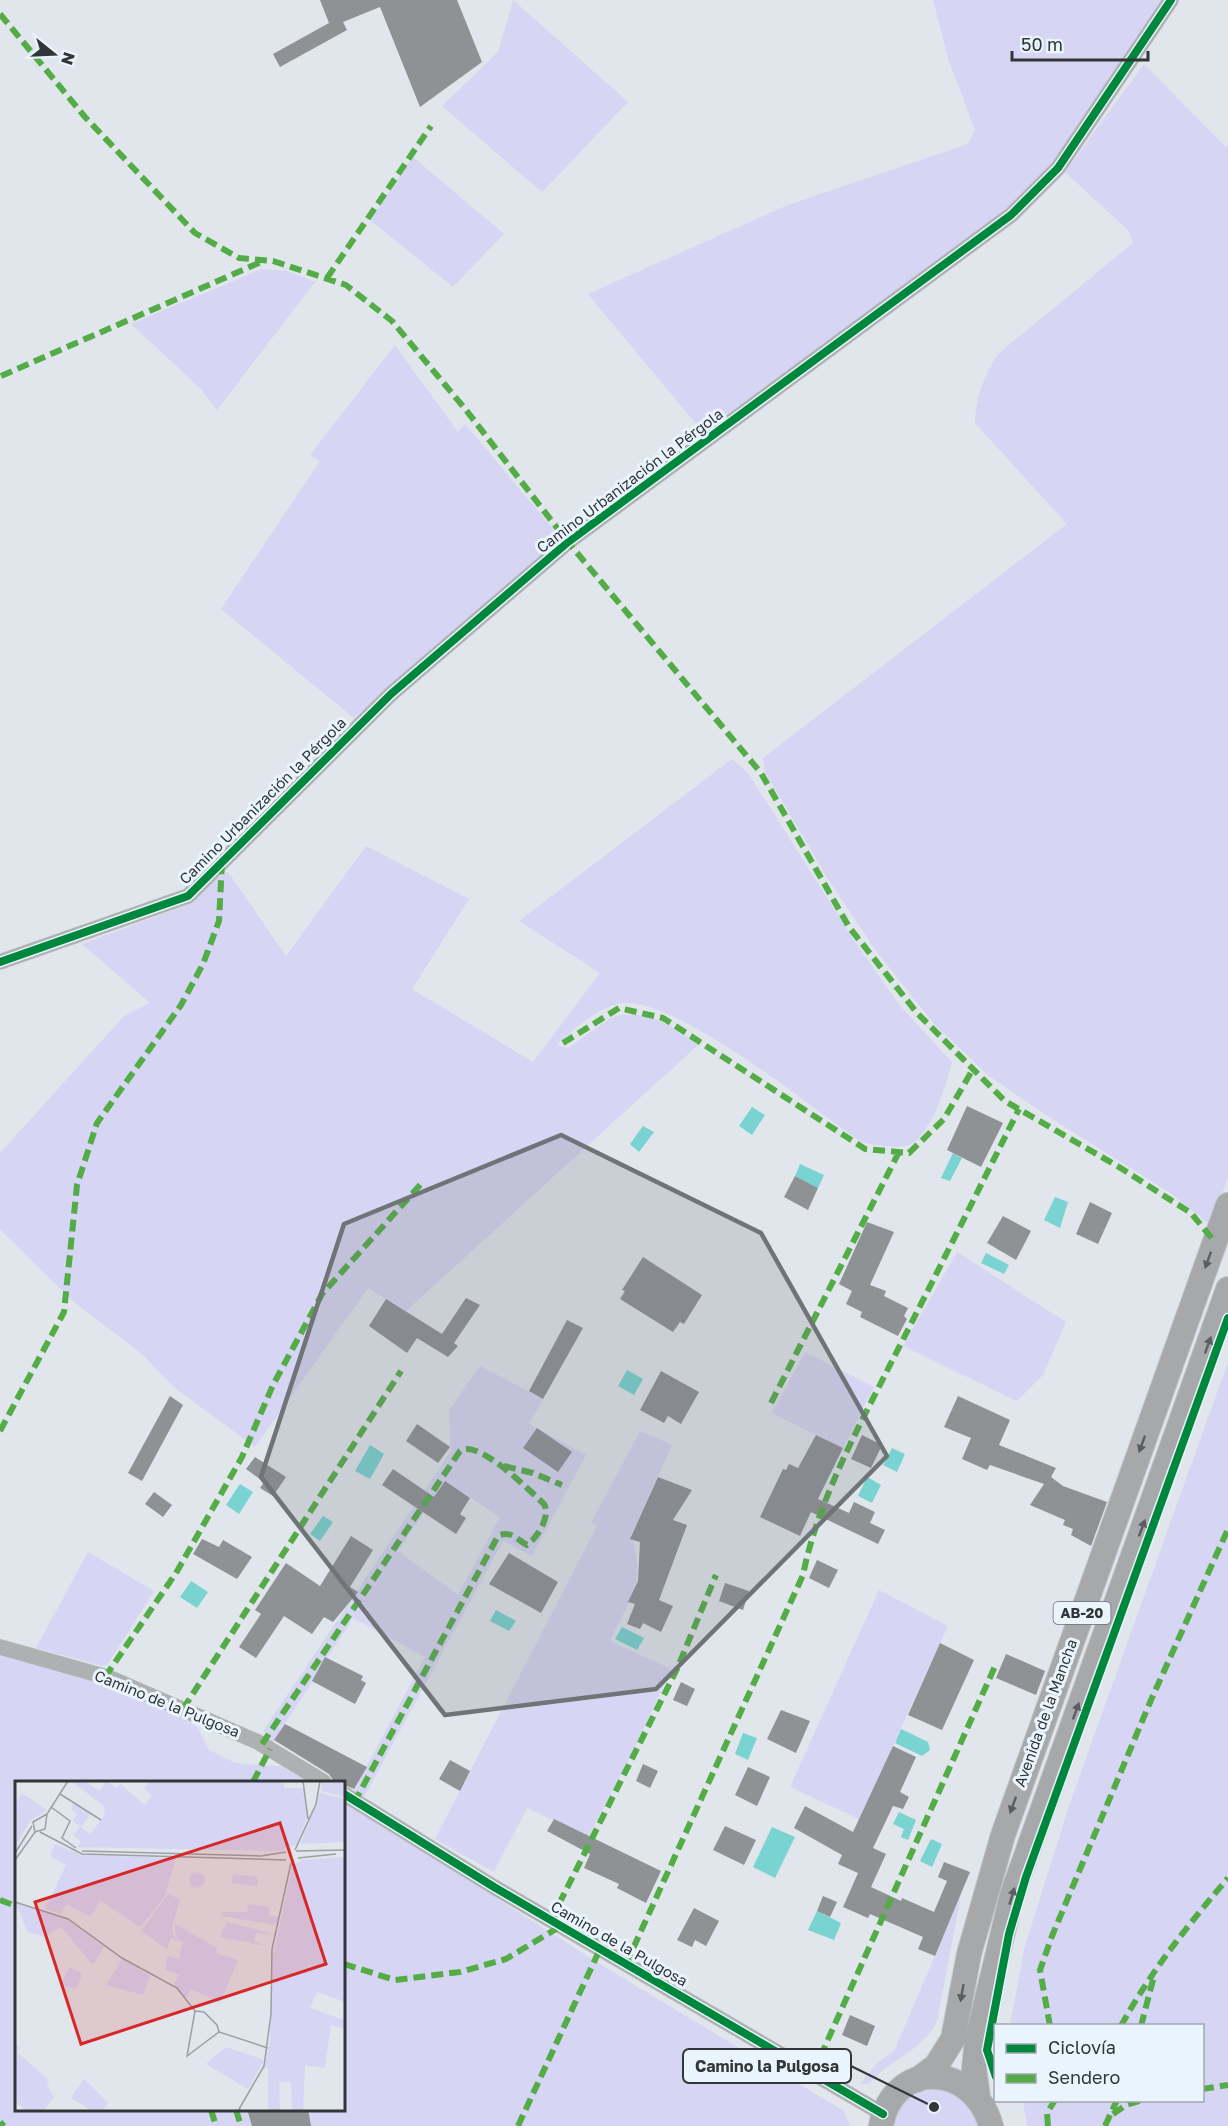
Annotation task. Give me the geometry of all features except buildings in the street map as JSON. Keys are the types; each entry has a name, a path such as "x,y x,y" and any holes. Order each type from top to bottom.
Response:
{"main road":[{"name":"Avenida de la Mancha","path":"882,2120 894,2096 942,2058 956,2026 969,1954 999,1844 1228,1205"},
{"name":"Avenida de la Mancha","path":"978,2097 974,2068 977,2040 1012,1895 1228,1289"},
{"name":"AB-20","path":"917,2080 935,2077 953,2079 966,2086 978,2097 987,2111 991,2126"}],"street":[{"name":"Camino Urbanización la Pérgola","path":"0,963 188,896 391,694 568,542 1011,215 1058,168 1171,0"},
{"name":"Camino de la Pulgosa","path":"0,1647 110,1678 258,1742 322,1781"},
{"name":"Camino de la Pulgosa","path":"345,1795 882,2120"}],"highlighted area":[{"path":"561,1135 761,1233 887,1456 656,1689 445,1715 261,1477 344,1224"}],"shaded area":[{"path":"513,0 628,102 542,192 442,106 498,52"},
{"path":"933,0 1163,0 1049,169 1017,203 791,371 702,431 588,294 788,205 968,144 975,130 949,61"},
{"path":"1144,64 1226,147 1228,146 1228,1177 1212,1223 1205,1221 1172,1194 1049,1117 989,1076 934,1024 877,952 828,879 765,772 763,758 1067,524 975,423 977,404 984,379 998,354 1133,243 1129,231 1065,172"},
{"path":"413,157 504,234 453,287 370,220"},
{"path":"262,269 287,271 315,282 217,410 201,389 131,324"},
{"path":"395,345 458,432 465,424 560,537 558,544 354,718 221,609 320,461 310,455"},
{"path":"732,759 748,773 855,942 901,1007 952,1062 936,1109 924,1132 916,1141 897,1147 861,1142 746,1059 679,1019 650,1007 626,1003 607,1007 588,1018 556,1045 568,1048 608,1020 620,1015 631,1014 662,1022 698,1045 406,1311 368,1288 255,1447 175,1388 142,1354 75,1303 0,1229 0,1153 125,1015 150,1003 82,944 190,904 210,882 228,872 286,956 366,846 469,899 412,989 533,1062 600,973 519,921"},
{"path":"957,1252 1066,1322 1043,1375 1017,1401 903,1346"},
{"path":"805,1352 874,1387 843,1448 772,1413"},
{"path":"1228,1362 1228,2126 1027,2126 1023,2102 1204,2102 1204,2024 1010,2024 1025,1946 1071,1800"},
{"path":"480,1366 543,1399 529,1424 586,1455 532,1556 503,1541 364,1797 353,1792 425,1657 353,1618 272,1744 263,1731 451,1451 449,1411","holes":["445,1481 500,1517 458,1595 398,1551"]},
{"path":"640,1431 672,1445 631,1535 636,1552 637,1578 630,1601 610,1641 671,1669 631,1755 588,1837 527,1808 494,1872 435,1839 597,1526 591,1523"},
{"path":"88,1552 154,1591 108,1664 102,1666 36,1648"},
{"path":"879,1590 948,1626 859,1819 790,1787"},
{"path":"0,1653 106,1681 166,1706 198,1728 209,1750 235,1763 285,1767 309,1781 15,1781 15,2111 345,2111 345,1803 608,1969 844,2111 850,2126 0,2126"},
{"path":"961,1895 937,2021 915,2048 869,2084 860,2084 877,2063 894,2051"},
{"path":"927,2089 945,2091 959,2098 970,2110 978,2126 891,2126 904,2103"}],"water":[{"path":"752,1107 765,1115 752,1135 739,1126"},
{"path":"643,1126 654,1132 639,1152 630,1144"},
{"path":"953,1153 962,1158 950,1181 941,1178"},
{"path":"800,1164 824,1175 818,1188 795,1176"},
{"path":"1055,1197 1068,1202 1060,1228 1044,1220"},
{"path":"986,1253 1009,1265 1004,1274 981,1263"},
{"path":"627,1370 643,1379 634,1395 618,1386"},
{"path":"370,1445 384,1454 370,1479 355,1471"},
{"path":"892,1448 905,1454 897,1472 883,1465"},
{"path":"867,1477 881,1485 872,1503 858,1496"},
{"path":"240,1484 253,1492 239,1514 226,1505"},
{"path":"323,1516 333,1522 320,1541 310,1534"},
{"path":"191,1581 208,1592 197,1608 180,1597"},
{"path":"496,1610 516,1621 509,1631 490,1621"},
{"path":"622,1627 644,1638 637,1650 615,1639"},
{"path":"901,1729 928,1742 930,1750 922,1756 895,1743"},
{"path":"743,1733 757,1738 748,1760 735,1754"},
{"path":"899,1812 916,1820 908,1840 901,1837 904,1829 893,1824"},
{"path":"772,1827 795,1837 775,1878 753,1867"},
{"path":"931,1839 942,1844 932,1867 920,1861"},
{"path":"817,1911 841,1923 834,1940 808,1930"}],"marked path":[{"path":"0,14 85,117 195,233 239,258 273,261 346,285 392,321 466,410 568,542 761,773 849,927 917,1013 1005,1101 1119,1167 1191,1213 1215,1242"},
{"path":"327,278 431,126"},
{"path":"1,376 261,262"},
{"path":"0,1431 64,1312 77,1185 97,1123 181,1005 203,964 219,921 222,863"},
{"path":"563,1043 619,1008 663,1018 865,1149 909,1153 944,1119 973,1069"},
{"path":"626,1964 803,1575 818,1519 840,1465 1019,1109"},
{"path":"771,1403 899,1152"},
{"path":"105,1677 176,1573 242,1457 273,1385 322,1294 421,1184"},
{"path":"183,1709 401,1371"},
{"path":"262,1744 460,1451 468,1449 491,1459 544,1504 545,1520 539,1532 527,1545 510,1535 498,1536 355,1801"},
{"path":"504,1466 533,1473 562,1485"},
{"path":"1050,2024 1040,1970 1052,1936 1151,1700 1228,1529"},
{"path":"551,1920 677,1669 716,1575"},
{"path":"813,2073 996,1664"},
{"path":"254,1781 270,1749"},
{"path":"1122,2024 1171,1949 1228,1878"},
{"path":"0,1900 15,1906"},
{"path":"345,1964 395,1980 460,1972 506,1959 561,1926"},
{"path":"518,2126 600,1949"},
{"path":"1142,2024 1154,1976"},
{"path":"1204,2089 1228,2085"},
{"path":"1048,2126 1047,2113 1054,2102"},
{"path":"1105,2126 1116,2102"},
{"path":"1113,2114 1126,2105 1136,2102"},
{"path":"211,2111 216,2126"},
{"path":"236,2111 241,2126"},
{"path":"0,2122 4,2126"}],"cycle path":[{"path":"0,962 188,896 391,694 568,542 1011,215 1058,168 1171,0"},
{"path":"994,2071 987,2050 1009,1934 1026,1877 1228,1318"},
{"path":"345,1795 494,1887 883,2114"}],"place":[{"name":"Camino la Pulgosa","path":"934,2107"}]}
